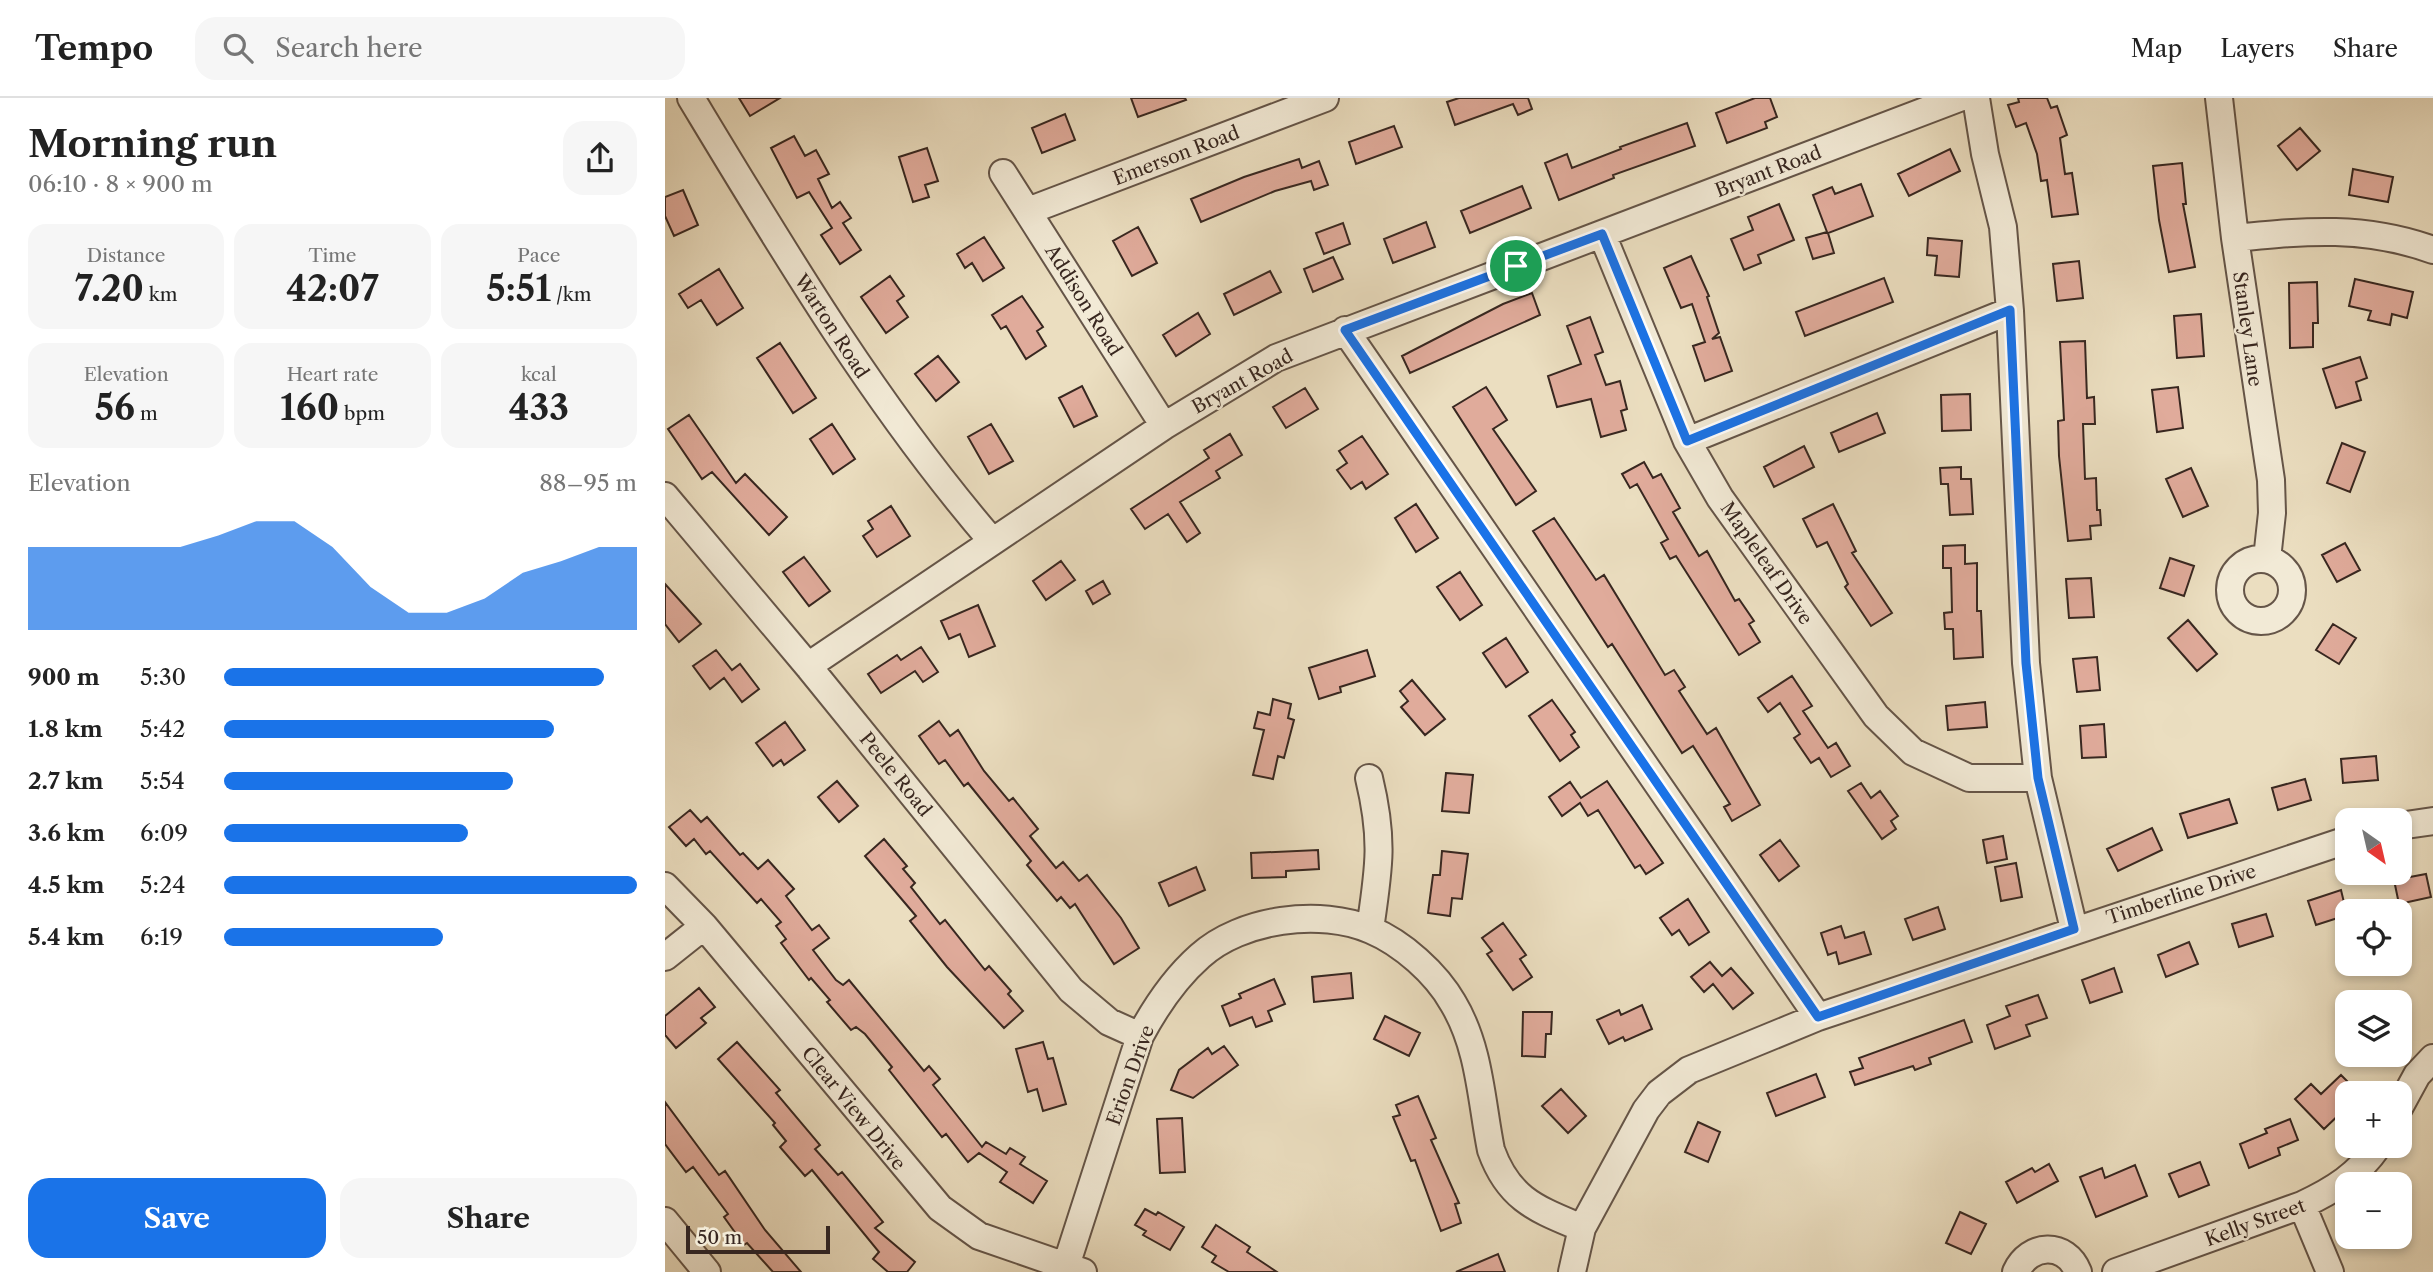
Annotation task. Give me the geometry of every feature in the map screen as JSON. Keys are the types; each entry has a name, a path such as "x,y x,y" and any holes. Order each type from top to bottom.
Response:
{"street":[{"name":"Warton Road","path":"691,98 842,344 946,488 992,541"},
{"name":"Emerson Road","path":"1028,211 1325,98"},
{"name":"Bryant Road","path":"809,666 1164,426 1276,358 1959,98"},
{"path":"1976,98 1985,154 2003,228 2010,310 2026,663 2038,778 2074,929"},
{"name":"Stanley Lane","path":"2219,98 2235,238 2271,480 2267,559"},
{"name":"Addison Road","path":"1003,173 1164,426"},
{"path":"2235,238 2318,230 2349,231 2381,235 2433,250"},
{"name":"Mapleleaf Drive","path":"1602,234 1687,441 1720,499 1876,716 1895,737 1933,764 1969,778 2038,778"},
{"path":"1687,441 2010,310"},
{"path":"1345,330 1818,1017"},
{"name":"Peele Road","path":"665,496 809,666 1071,990 1109,1022 1140,1036"},
{"path":"1369,778 1380,829 1381,859 1370,929"},
{"path":"2412,824 2433,821"},
{"name":"Timberline Drive","path":"1572,1272 1582,1228 1646,1110 1675,1079 1701,1064 1818,1017 2074,929 2335,844"},
{"name":"Clear View Drive","path":"665,886 704,926 940,1208 979,1237 1071,1270"},
{"name":"Erion Drive","path":"1071,1270 1140,1036 1168,990 1201,954 1235,934 1265,923 1289,919 1341,923 1370,929 1421,964 1458,1010 1472,1042 1491,1150 1507,1183 1528,1203 1582,1228"},
{"path":"665,957 704,926"},
{"path":"2412,1084 2433,1058"},
{"name":"Kelly Street","path":"2116,1272 2302,1205 2349,1180 2368,1158"},
{"path":"2302,1205 2330,1272"},
{"path":"665,1221 707,1272"},
{"path":"2016,1272 2025,1257 2048,1249 2065,1254 2078,1272"}],"building":[{"path":"739,98 780,98 750,116"},
{"path":"1131,98 1185,98 1186,100 1138,117"},
{"path":"1459,98 1528,98 1532,109 1518,115 1513,104 1455,125 1447,102"},
{"path":"1755,98 1770,98 1777,117 1765,122 1767,128 1727,143 1716,113"},
{"path":"2018,98 2047,98 2051,108 2057,106 2067,135 2060,138 2065,174 2072,173 2078,214 2052,217 2047,180 2041,181 2037,154 2026,123 2016,127 2008,105 2019,102"},
{"path":"1065,114 1075,140 1042,153 1032,128"},
{"path":"1687,123 1695,146 1613,175 1614,178 1559,200 1545,163 1567,154 1572,168"},
{"path":"1394,126 1402,147 1356,164 1349,142"},
{"path":"2300,128 2320,151 2297,170 2278,146"},
{"path":"794,136 805,156 816,150 829,174 818,179 832,208 840,202 851,218 843,223 861,250 840,264 821,235 832,228 809,192 797,198 771,148"},
{"path":"927,148 938,181 925,185 929,197 913,202 899,157"},
{"path":"1950,149 1960,171 1909,196 1898,174"},
{"path":"1299,159 1302,168 1319,161 1328,185 1314,190 1311,181 1275,191 1201,222 1191,199 1244,177"},
{"path":"2182,163 2186,204 2183,204 2195,267 2169,272 2159,220 2153,166"},
{"path":"2353,169 2393,177 2388,202 2349,195"},
{"path":"1861,184 1873,216 1828,233 1834,253 1813,259 1806,238 1827,232 1813,195 1832,187 1835,194"},
{"path":"1522,186 1531,208 1470,233 1461,211"},
{"path":"683,190 698,225 674,236 665,216 665,197"},
{"path":"1779,204 1794,240 1758,255 1761,263 1744,270 1731,239 1753,230 1748,217"},
{"path":"1426,222 1435,247 1393,263 1384,239"},
{"path":"1343,223 1350,244 1324,254 1316,233"},
{"path":"1138,227 1157,263 1132,276 1113,241"},
{"path":"984,237 1004,268 983,281 972,263 965,268 957,254"},
{"path":"1928,238 1962,241 1959,277 1935,275 1937,256 1927,255"},
{"path":"1691,256 1709,296 1707,297 1719,333 1712,339 1720,337 1732,371 1705,381 1693,346 1705,342 1692,304 1681,308 1664,268"},
{"path":"1333,257 1343,279 1313,292 1304,269"},
{"path":"2079,261 2083,298 2057,301 2053,264"},
{"path":"719,269 743,308 717,325 701,300 688,308 679,294"},
{"path":"1270,271 1281,292 1234,315 1224,294"},
{"path":"890,276 904,296 897,301 908,317 886,333 861,297"},
{"path":"1884,278 1893,302 1805,336 1796,312"},
{"path":"2355,279 2413,292 2407,318 2392,314 2390,325 2368,320 2371,311 2349,306"},
{"path":"2317,282 2318,323 2313,323 2313,347 2290,348 2289,283"},
{"path":"1532,293 1540,315 1410,373 1402,356 1503,304"},
{"path":"1022,296 1043,327 1037,331 1046,346 1026,359 1006,326 1001,329 992,315"},
{"path":"1198,313 1210,334 1176,356 1163,335"},
{"path":"2201,314 2204,356 2177,358 2174,316"},
{"path":"1590,317 1603,352 1595,355 1606,385 1620,381 1627,409 1621,411 1626,430 1601,437 1591,399 1557,407 1548,376 1581,364 1567,326"},
{"path":"2085,341 2087,398 2094,397 2095,424 2083,424 2085,479 2096,478 2097,510 2100,510 2101,525 2090,526 2091,539 2068,541 2059,456 2058,421 2064,420 2060,342"},
{"path":"780,343 816,398 793,413 757,358"},
{"path":"938,356 959,382 936,401 915,374"},
{"path":"2360,357 2367,378 2356,382 2361,400 2336,408 2323,369"},
{"path":"1082,386 1097,416 1074,427 1059,398"},
{"path":"1486,387 1507,420 1493,429 1536,491 1516,505 1453,407"},
{"path":"2178,387 2183,428 2157,432 2152,390"},
{"path":"1305,388 1318,409 1286,428 1273,407"},
{"path":"1970,394 1971,430 1942,431 1941,395"},
{"path":"1877,413 1885,433 1839,452 1831,433"},
{"path":"689,415 736,483 745,474 787,517 769,535 712,472 702,479 668,429"},
{"path":"832,424 855,459 833,474 810,439"},
{"path":"991,424 1013,461 989,474 968,437"},
{"path":"1230,434 1242,455 1216,471 1220,478 1180,502 1200,533 1187,542 1168,514 1145,529 1131,509 1209,458 1204,450"},
{"path":"1362,436 1388,474 1366,489 1362,482 1351,489 1337,470 1347,463 1339,451"},
{"path":"2342,443 2365,452 2350,492 2327,483"},
{"path":"1804,446 1814,467 1774,487 1764,467"},
{"path":"1644,462 1653,478 1661,474 1680,508 1673,512 1699,556 1707,551 1735,601 1739,599 1754,621 1749,624 1760,642 1739,655 1676,556 1670,559 1661,543 1668,539 1637,484 1630,488 1622,474"},
{"path":"1961,467 1961,479 1971,479 1973,514 1950,515 1948,484 1941,484 1940,468"},
{"path":"2191,468 2208,506 2183,517 2166,479"},
{"path":"1416,504 1438,538 1416,552 1395,518"},
{"path":"1833,504 1856,551 1852,553 1892,613 1871,626 1845,587 1848,584 1827,542 1817,547 1803,519"},
{"path":"891,506 910,536 877,557 863,536 873,529 868,521"},
{"path":"1554,518 1596,580 1604,575 1665,675 1674,670 1685,687 1679,691 1707,734 1716,728 1760,805 1732,821 1724,807 1730,804 1693,746 1682,753 1612,644 1608,647 1533,531"},
{"path":"2345,543 2360,570 2337,582 2322,555"},
{"path":"1965,545 1965,564 1977,563 1977,611 1981,611 1983,657 1954,659 1953,629 1945,629 1944,613 1952,612 1951,568 1943,568 1943,546"},
{"path":"804,557 830,591 809,606 783,572"},
{"path":"2170,558 2194,566 2184,596 2160,588"},
{"path":"1061,561 1075,580 1046,600 1033,581"},
{"path":"1460,572 1482,605 1460,620 1437,587"},
{"path":"2091,578 2094,617 2069,618 2066,579"},
{"path":"1103,581 1110,594 1093,604 1086,591"},
{"path":"665,584 701,624 679,642 665,624"},
{"path":"978,605 995,646 969,657 960,634 949,639 941,621"},
{"path":"2188,620 2217,654 2197,671 2168,638"},
{"path":"2333,624 2356,638 2339,664 2316,650"},
{"path":"1506,638 1528,672 1506,687 1483,653"},
{"path":"921,647 938,672 923,682 915,671 881,693 868,674 897,655 901,660"},
{"path":"716,650 732,670 740,664 759,689 742,702 724,678 710,689 693,666"},
{"path":"1367,650 1375,676 1340,687 1341,692 1319,699 1309,668"},
{"path":"2097,657 2100,690 2077,692 2073,659"},
{"path":"1792,676 1812,706 1803,711 1828,748 1836,743 1850,766 1831,777 1819,758 1811,763 1794,738 1800,734 1780,703 1768,712 1758,698"},
{"path":"1412,680 1445,719 1425,735 1401,707 1408,701 1400,691"},
{"path":"1273,699 1291,704 1288,718 1294,720 1284,758 1278,756 1273,779 1253,775 1264,730 1254,728 1258,712 1270,715"},
{"path":"1552,700 1575,732 1571,735 1579,747 1560,761 1529,716"},
{"path":"1985,702 1987,727 1948,730 1946,706"},
{"path":"939,721 950,736 958,730 984,771 1009,801 1013,798 1038,829 1030,836 1056,868 1063,862 1079,881 1087,875 1121,918 1139,948 1114,964 1075,904 1070,908 1061,897 1057,901 1027,865 1031,861 968,783 964,786 945,760 939,764 919,736"},
{"path":"785,722 805,750 784,765 781,760 773,766 756,743"},
{"path":"2104,724 2106,757 2082,758 2080,726"},
{"path":"2376,756 2378,780 2343,783 2341,759"},
{"path":"1446,773 1473,775 1469,813 1442,811"},
{"path":"2305,779 2311,800 2278,810 2272,788"},
{"path":"837,781 858,806 839,822 818,797"},
{"path":"1607,781 1663,863 1646,874 1640,865 1635,868 1598,810 1588,816 1580,803 1562,816 1549,797 1570,782 1581,798"},
{"path":"1861,783 1871,798 1880,791 1898,816 1891,821 1896,829 1882,839 1848,791"},
{"path":"2229,799 2237,823 2188,838 2180,814"},
{"path":"690,810 701,822 707,817 740,855 743,853 758,869 768,860 794,889 786,896 812,930 819,925 829,938 813,950 836,980 843,985 849,980 924,1071 929,1066 940,1079 933,1085 982,1147 986,1142 1006,1154 1010,1148 1025,1157 1020,1164 1047,1181 1033,1203 1000,1182 1007,1172 979,1153 968,1162 946,1134 942,1137 889,1070 892,1067 865,1034 856,1027 851,1030 827,1002 830,1000 811,978 809,980 781,943 786,939 776,926 781,922 761,899 757,903 710,851 706,854 694,839 686,846 669,827"},
{"path":"2152,828 2162,850 2118,871 2107,849"},
{"path":"2003,836 2007,859 1987,863 1983,840"},
{"path":"884,839 907,866 903,869 915,883 911,887 940,924 945,920 985,970 989,966 1011,991 1008,994 1023,1011 1004,1028 947,967 910,921 916,916 865,856"},
{"path":"1780,840 1799,866 1779,881 1760,855"},
{"path":"1318,850 1319,869 1286,871 1286,877 1252,878 1251,853"},
{"path":"1442,851 1468,854 1462,899 1452,898 1450,916 1428,913 1433,875 1440,875"},
{"path":"2016,863 2022,897 2001,901 1995,867"},
{"path":"1196,867 1205,890 1169,906 1159,883"},
{"path":"2426,874 2431,897 2412,901 2412,899 2398,899 2395,886 2411,886 2412,877"},
{"path":"2341,890 2343,899 2335,899 2335,919 2316,925 2308,901"},
{"path":"1688,899 1709,932 1689,945 1679,930 1672,935 1660,918"},
{"path":"1938,907 1945,929 1913,940 1905,919"},
{"path":"2266,914 2273,936 2239,947 2232,924"},
{"path":"1503,923 1526,955 1520,959 1532,977 1513,990 1487,954 1492,951 1482,938"},
{"path":"1841,926 1845,938 1864,932 1871,954 1839,964 1836,952 1828,955 1821,933"},
{"path":"2189,942 2198,964 2166,977 2158,955"},
{"path":"1710,962 1722,976 1731,968 1753,993 1733,1009 1713,984 1704,992 1691,977"},
{"path":"2114,968 2122,992 2090,1003 2082,980"},
{"path":"1351,973 1353,998 1314,1002 1312,977"},
{"path":"1274,979 1285,1004 1268,1011 1272,1021 1256,1027 1252,1017 1230,1026 1222,1006 1241,998 1239,994"},
{"path":"699,988 715,1007 701,1018 706,1023 676,1048 665,1035 665,1016"},
{"path":"2038,995 2047,1018 2026,1025 2030,1036 1995,1049 1987,1025 2010,1016 2006,1006"},
{"path":"1642,1005 1652,1029 1625,1041 1623,1037 1609,1044 1597,1020 1619,1010 1621,1015"},
{"path":"1523,1012 1552,1012 1551,1034 1546,1034 1545,1057 1522,1056"},
{"path":"1385,1016 1420,1033 1409,1056 1374,1039"},
{"path":"1964,1020 1972,1042 1929,1058 1931,1064 1915,1070 1913,1066 1855,1085 1850,1072 1863,1068 1859,1058"},
{"path":"737,1042 780,1090 776,1093 820,1145 815,1149 838,1175 842,1172 883,1222 875,1228 915,1262 907,1272 888,1272 873,1259 879,1252 812,1170 805,1176 780,1147 786,1141 773,1125 775,1123 718,1059"},
{"path":"1043,1042 1048,1059 1053,1058 1066,1104 1043,1111 1037,1089 1028,1092 1016,1049"},
{"path":"1224,1046 1238,1065 1193,1098 1171,1090 1179,1070 1208,1048 1212,1054"},
{"path":"1816,1074 1825,1097 1776,1116 1767,1093"},
{"path":"2341,1075 2347,1081 2335,1081 2335,1118 2324,1129 2295,1099 2311,1084 2321,1094"},
{"path":"1561,1089 1586,1116 1568,1133 1542,1106"},
{"path":"1418,1096 1436,1138 1431,1140 1459,1203 1455,1204 1461,1223 1441,1231 1415,1160 1411,1161 1393,1117 1400,1115 1396,1105"},
{"path":"665,1102 719,1175 725,1171 765,1230 801,1272 773,1272 747,1243 744,1245 724,1217 728,1214 693,1167 686,1172 665,1144"},
{"path":"1182,1118 1185,1172 1160,1173 1157,1119"},
{"path":"2290,1119 2298,1140 2278,1148 2280,1155 2249,1168 2240,1144 2267,1133 2265,1129"},
{"path":"1698,1122 1720,1132 1708,1162 1685,1152"},
{"path":"2200,1162 2209,1185 2179,1197 2169,1174"},
{"path":"2049,1164 2058,1181 2017,1203 2006,1182 2032,1168 2035,1172"},
{"path":"2135,1165 2147,1196 2096,1217 2080,1177 2102,1168 2105,1178"},
{"path":"1145,1209 1156,1215 1158,1212 1184,1227 1170,1250 1143,1235 1146,1231 1135,1225"},
{"path":"1960,1212 1986,1224 1971,1254 1946,1243"},
{"path":"1216,1225 1250,1247 1247,1252 1277,1272 1229,1272 1212,1262 1216,1256 1202,1247"},
{"path":"1498,1254 1505,1272 1456,1272"}],"route":[{"path":"1602,234 1687,441 2010,310 2026,663 2038,778 2074,929 1818,1017 1345,330 1516,266 1602,234"}]}
